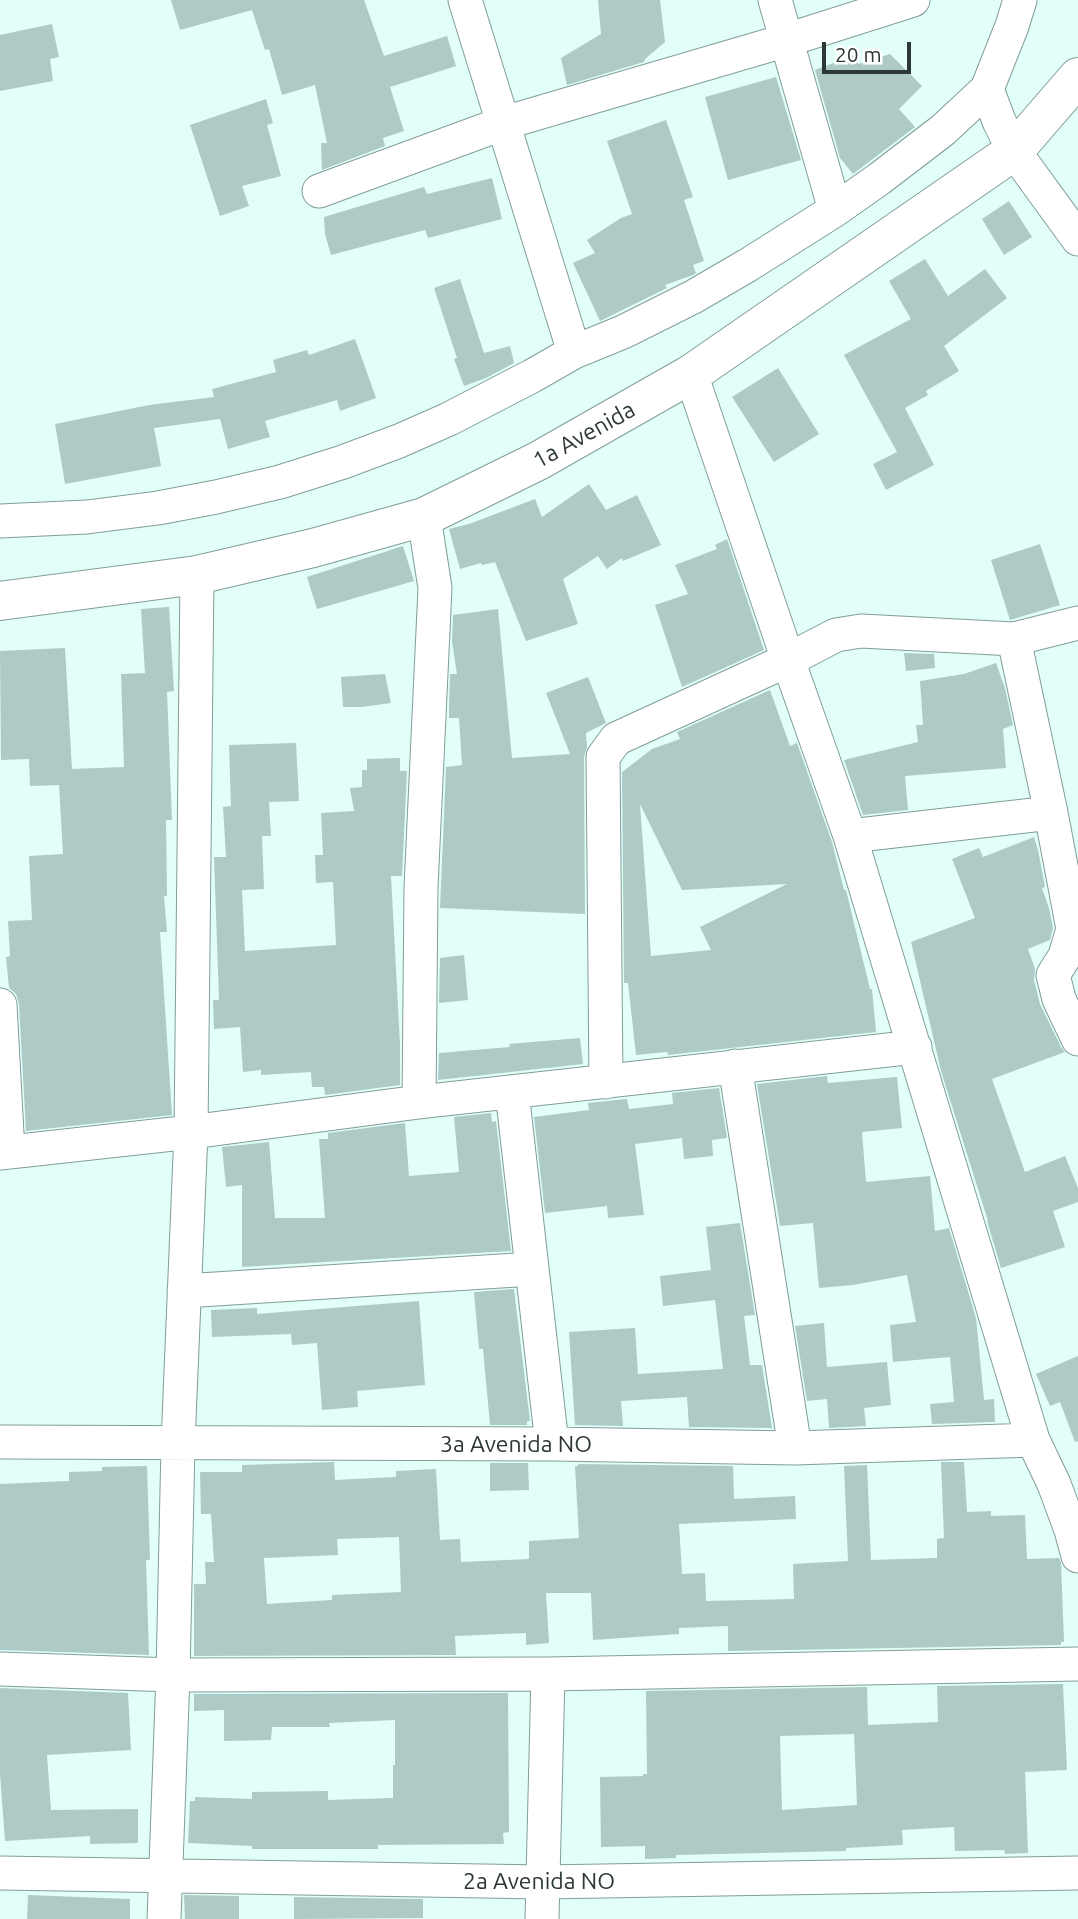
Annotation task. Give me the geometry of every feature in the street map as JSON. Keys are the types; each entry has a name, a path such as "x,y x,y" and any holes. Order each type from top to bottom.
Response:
{"street":[{"path":"465,0 574,352"},
{"path":"775,0 835,210"},
{"path":"318,191 504,123 913,0"},
{"path":"0,522 88,517 158,508 280,482 343,462 449,419 574,352 624,332 694,297 835,210 943,130 987,89 1020,0"},
{"name":"1a Avenida","path":"0,601 197,575 313,548 424,517 538,461 691,374 1014,151 1078,77"},
{"path":"987,89 1014,151 1078,239"},
{"path":"691,374 850,836 1033,1440 1076,1538"},
{"path":"419,1102 421,887 435,588 424,517"},
{"path":"164,1919 178,1444 191,1132 197,575"},
{"path":"606,1082 603,757 616,739 836,635 861,631 1014,639 1078,623"},
{"path":"1014,639 1073,929 1065,956 1053,975 1059,999 1078,1039"},
{"path":"850,836 1051,813"},
{"path":"0,1005 4,1152 191,1132 419,1102 915,1047"},
{"path":"735,1066 795,1448"},
{"path":"512,1092 552,1444"},
{"path":"184,1291 532,1269"},
{"name":"3a Avenida NO","path":"0,1442 552,1444 795,1448 1033,1440"},
{"path":"0,1669 173,1675 548,1674 1078,1664"},
{"path":"542,1919 548,1674"},
{"name":"2a Avenida NO","path":"0,1873 542,1882 1078,1873"}],"building":[{"path":"171,0 364,0 384,56 447,36 456,66 390,87 404,131 383,138 385,146 322,170 321,143 327,143 315,85 282,95 269,49 265,50 252,10 180,30"},
{"path":"598,0 660,0 665,42 644,62 567,85 561,58 601,34"},
{"path":"52,24 59,57 50,59 53,81 0,91 0,35"},
{"path":"890,54 922,86 899,109 915,127 853,174 840,158 815,70 854,55 858,64"},
{"path":"776,77 801,160 728,180 705,97"},
{"path":"266,99 273,123 267,125 281,176 242,186 249,206 220,216 190,125"},
{"path":"666,120 693,197 684,200 704,261 693,265 696,273 693,275 665,285 667,288 600,321 573,263 595,253 587,240 632,214 607,141"},
{"path":"492,178 502,219 428,238 425,230 331,255 324,217 424,187 427,194"},
{"path":"1009,201 1032,237 1004,255 982,219"},
{"path":"925,259 948,296 985,269 1007,298 944,346 959,371 926,391 928,395 905,408 934,465 886,490 873,464 897,452 844,355 911,319 889,281"},
{"path":"460,279 484,353 510,346 514,363 464,386 434,288"},
{"path":"355,339 376,398 340,411 337,400 265,421 270,437 228,449 220,419 154,428 161,466 65,484 55,424 149,405 214,397 212,389 276,372 273,360 307,350 309,355"},
{"path":"778,368 819,434 774,462 732,397"},
{"path":"589,484 606,510 637,495 661,545 623,561 622,558 607,569 598,556 563,579 578,624 526,641 495,562 460,569 449,529 535,499 542,517"},
{"path":"727,539 764,650 682,687 655,605 688,594 675,565 717,549 715,545"},
{"path":"1040,544 1060,605 1010,620 991,560"},
{"path":"403,546 414,581 317,609 307,577"},
{"path":"169,607 174,691 167,692 172,820 166,820 167,896 164,896 167,932 160,932 172,1115 26,1131 19,1004 16,994 9,988 6,957 10,956 8,921 32,920 29,856 63,854 59,785 30,786 29,759 1,760 0,651 65,648 72,769 124,767 121,674 145,673 141,609"},
{"path":"498,609 512,758 570,754 546,693 588,677 606,723 586,733 585,914 440,908 446,767 462,765 459,718 449,718 450,674 457,674 452,641 453,615"},
{"path":"904,653 934,654 935,668 906,671"},
{"path":"996,663 1013,725 1003,729 1006,768 905,776 908,810 863,815 844,760 918,742 916,725 923,725 920,681 964,674"},
{"path":"385,674 391,703 343,707 341,677"},
{"path":"770,690 790,746 797,743 832,842 872,989 876,1032 668,1055 667,1052 636,1055 628,983 624,983 622,772 652,749 680,739 677,732","holes":["640,804 682,890 787,884 700,927 711,950 651,956"]},
{"path":"296,743 299,801 269,802 271,836 262,836 264,889 242,890 245,951 336,945 333,882 316,883 315,855 323,855 321,813 354,811 350,788 362,787 362,770 367,770 367,759 400,758 400,771 407,771 402,876 391,876 400,1085 325,1095 324,1087 312,1087 311,1072 261,1075 261,1070 243,1072 240,1027 214,1029 213,1000 219,1000 214,857 226,857 223,807 231,806 229,745"},
{"path":"1034,837 1045,887 1042,888 1053,928 1050,940 1028,949 1035,969 1034,980 1040,1004 1065,1052 992,1079 1025,1172 1065,1156 1078,1188 1078,1202 1053,1211 1065,1247 1001,1268 941,1071 911,942 975,918 952,859 979,848 983,857"},
{"path":"464,955 468,1000 439,1003 440,958"},
{"path":"580,1038 583,1064 438,1080 439,1053"},
{"path":"827,1076 828,1083 897,1077 902,1128 862,1132 866,1182 930,1176 935,1231 949,1228 976,1318 984,1400 994,1399 995,1422 932,1424 930,1404 954,1402 950,1357 893,1362 890,1325 916,1322 907,1275 819,1288 813,1223 780,1226 757,1084"},
{"path":"719,1088 727,1138 712,1140 713,1156 684,1159 682,1138 635,1144 644,1215 608,1218 607,1206 545,1213 534,1117 589,1110 588,1103 627,1099 629,1109 673,1104 672,1093"},
{"path":"491,1113 492,1122 496,1121 511,1251 242,1267 242,1185 226,1187 222,1147 269,1142 275,1218 325,1218 319,1139 328,1139 328,1133 405,1123 409,1176 459,1172 454,1117"},
{"path":"740,1223 755,1315 744,1316 750,1365 762,1365 772,1428 689,1427 687,1397 621,1401 623,1426 575,1425 569,1332 635,1328 638,1374 723,1369 715,1300 663,1306 660,1276 711,1270 706,1227"},
{"path":"514,1289 530,1421 527,1421 527,1425 490,1425 483,1349 479,1349 474,1292"},
{"path":"419,1301 425,1385 357,1391 358,1407 322,1410 317,1343 292,1345 291,1334 212,1337 211,1310 257,1308 257,1314"},
{"path":"824,1323 827,1367 887,1362 891,1405 864,1408 866,1426 829,1428 827,1399 807,1401 795,1326"},
{"path":"1078,1356 1078,1441 1075,1442 1060,1402 1050,1406 1036,1374"},
{"path":"334,1462 335,1480 396,1477 396,1471 436,1469 440,1540 460,1539 461,1562 529,1559 529,1541 579,1538 575,1466 578,1464 733,1466 734,1499 795,1496 796,1519 679,1524 682,1574 705,1573 706,1601 794,1599 793,1564 848,1561 844,1466 867,1465 871,1560 937,1558 937,1539 944,1538 941,1462 964,1462 967,1512 991,1511 991,1516 1025,1515 1027,1559 1059,1558 1064,1642 1061,1642 1061,1645 728,1651 728,1626 679,1628 679,1634 593,1640 591,1593 546,1593 549,1643 526,1645 526,1633 455,1636 456,1655 194,1656 194,1584 206,1584 205,1562 214,1562 211,1514 201,1514 200,1472 242,1472 242,1465","holes":["399,1537 401,1592 332,1595 332,1600 267,1604 264,1558 338,1555 337,1539"]},
{"path":"490,1463 528,1463 529,1490 490,1491"},
{"path":"147,1466 149,1655 0,1650 0,1484 69,1481 69,1472 102,1471 102,1467"},
{"path":"1063,1684 1067,1770 1025,1772 1028,1853 1005,1854 1004,1850 955,1851 954,1827 902,1830 903,1845 846,1848 846,1851 676,1855 676,1858 645,1859 645,1846 601,1847 600,1777 647,1774 646,1691 867,1687 868,1725 938,1722 937,1686","holes":["854,1734 857,1805 782,1810 780,1736"]},
{"path":"0,1688 128,1693 131,1750 47,1755 51,1810 138,1809 138,1843 90,1844 90,1836 5,1841 0,1774"},
{"path":"508,1693 509,1832 503,1833 504,1844 378,1845 378,1849 252,1849 252,1846 188,1843 190,1801 195,1801 195,1797 252,1799 252,1792 328,1791 328,1800 393,1798 395,1765 395,1720 329,1723 330,1727 272,1727 271,1740 224,1741 224,1710 194,1711 194,1694"},
{"path":"28,1895 130,1899 130,1919 27,1919"},
{"path":"184,1895 239,1896 239,1919 185,1919"},
{"path":"294,1897 423,1899 423,1918 294,1919"}]}
